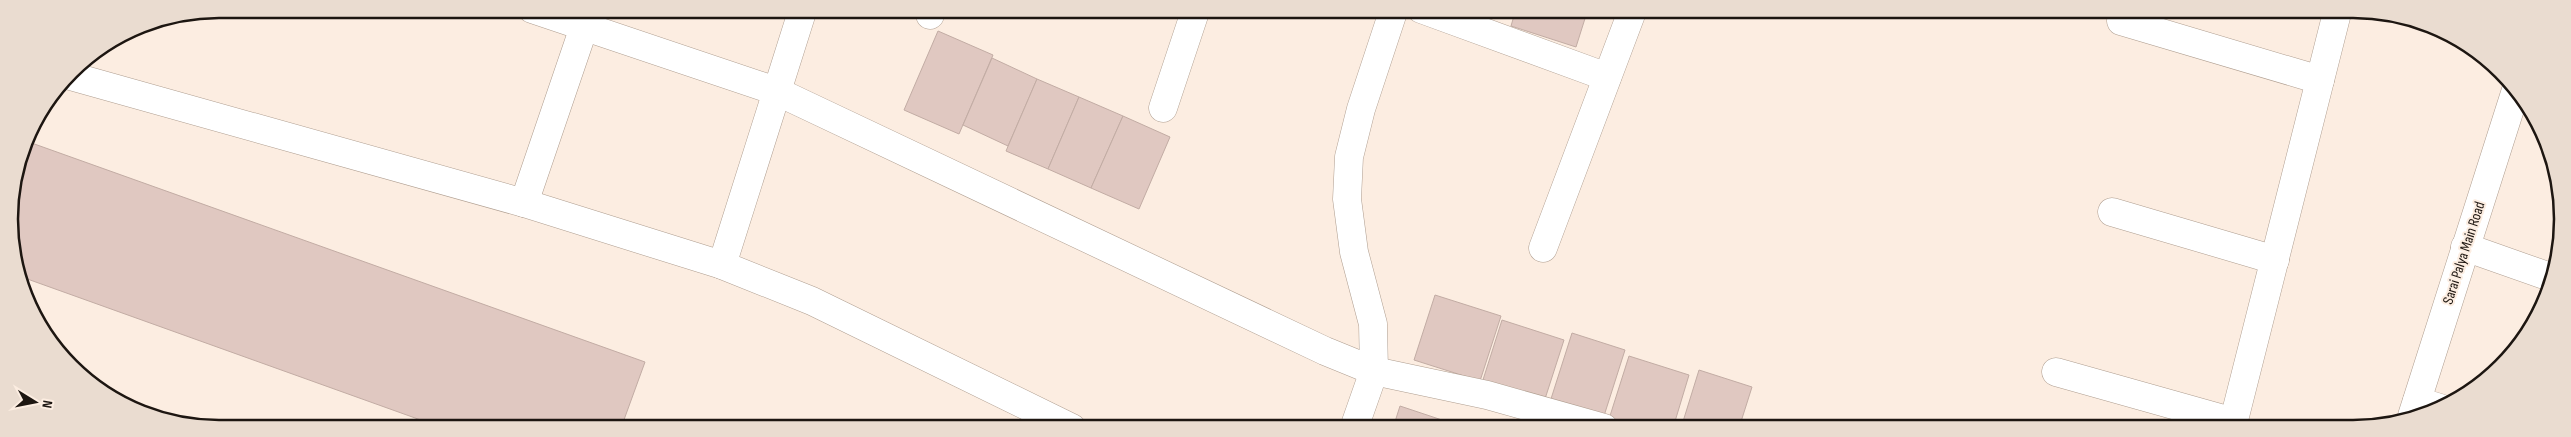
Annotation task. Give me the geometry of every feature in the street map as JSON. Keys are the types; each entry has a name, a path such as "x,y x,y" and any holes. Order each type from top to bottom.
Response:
{"street":[{"path":"558,18 776,91 1325,351 1374,371 1487,395 1576,420"},
{"path":"722,265 800,18"},
{"path":"1163,108 1193,18"},
{"path":"1357,420 1374,371 1373,324 1354,252 1347,199 1349,157 1361,109 1391,18"},
{"path":"1446,18 1607,77"},
{"path":"1543,248 1629,18"},
{"path":"2234,420 2336,18"},
{"path":"2121,21 2320,80"},
{"path":"524,202 584,27"},
{"path":"76,76 524,202 722,265 812,301 1056,420"},
{"name":"Sarai Palya Main Road","path":"2423,406 2465,247 2513,98"},
{"path":"2112,212 2275,260"},
{"path":"2465,247 2546,275"},
{"path":"2056,372 2216,420"}],"building":[{"path":"1513,18 1585,18 1576,47 1511,26"},
{"path":"938,31 993,55 959,134 904,110"},
{"path":"992,58 1037,79 1008,146 963,125"},
{"path":"1037,79 1079,97 1048,169 1006,151"},
{"path":"1079,97 1123,116 1091,188 1048,169"},
{"path":"1123,116 1170,137 1139,209 1091,188"},
{"path":"32,143 645,362 624,420 421,420 27,279 19,245 18,205 24,166"},
{"path":"1435,295 1501,316 1480,381 1414,360"},
{"path":"1502,320 1564,340 1544,402 1482,383"},
{"path":"1572,333 1625,350 1603,419 1550,402"},
{"path":"1629,356 1689,375 1675,420 1609,419"},
{"path":"1699,370 1752,387 1742,420 1683,420"},
{"path":"1400,406 1442,420 1396,420"}]}
